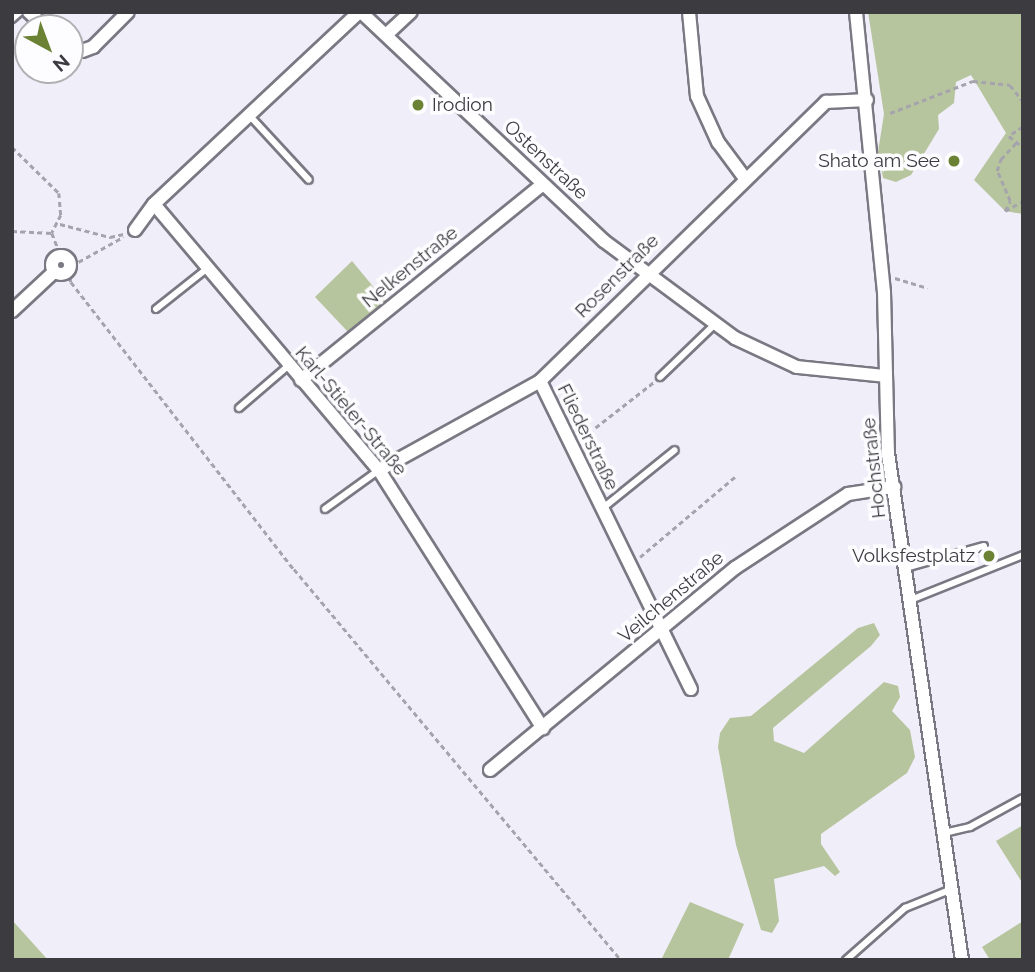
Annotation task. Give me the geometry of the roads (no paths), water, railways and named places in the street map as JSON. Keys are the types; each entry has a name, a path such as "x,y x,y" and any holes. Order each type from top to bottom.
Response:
{"street":[{"path":"84,50 93,47 128,12"},
{"path":"135,230 154,204 360,12"},
{"name":"Ostenstraße","path":"360,12 543,184 645,274 715,324 797,367 886,376"},
{"path":"386,35 411,12"},
{"path":"688,12 696,96 719,142 744,177"},
{"name":"Hochstraße","path":"856,12 867,100 882,274 894,487 908,601 962,960"},
{"name":"Rosenstraße","path":"379,470 540,381 744,177 825,102 867,100"},
{"name":"Nelkenstraße","path":"301,380 543,184"},
{"name":"Karl-Stieler-Straße","path":"154,204 210,266 288,366 379,470 543,727"},
{"path":"12,311 54,272 52,261 67,264"},
{"name":"Fliederstraße","path":"540,381 691,689"},
{"name":"Veilchenstraße","path":"490,770 662,631 735,568 848,494 894,487"}],"lane":[{"path":"12,19 20,12"},
{"path":"249,115 309,180"},
{"path":"156,309 210,266"},
{"path":"660,377 715,324"},
{"path":"239,408 288,366"},
{"name":"Fliederstraße","path":"602,509 675,450"},
{"path":"326,509 379,470"},
{"path":"904,568 984,546"},
{"path":"908,601 1023,555"},
{"path":"944,833 970,827 1023,798"},
{"path":"846,960 905,908 952,889"}],"place":[{"name":"Irodion","path":"418,105"},
{"name":"Shato am See","path":"954,161"},
{"name":"Volksfestplatz","path":"989,556"}]}
